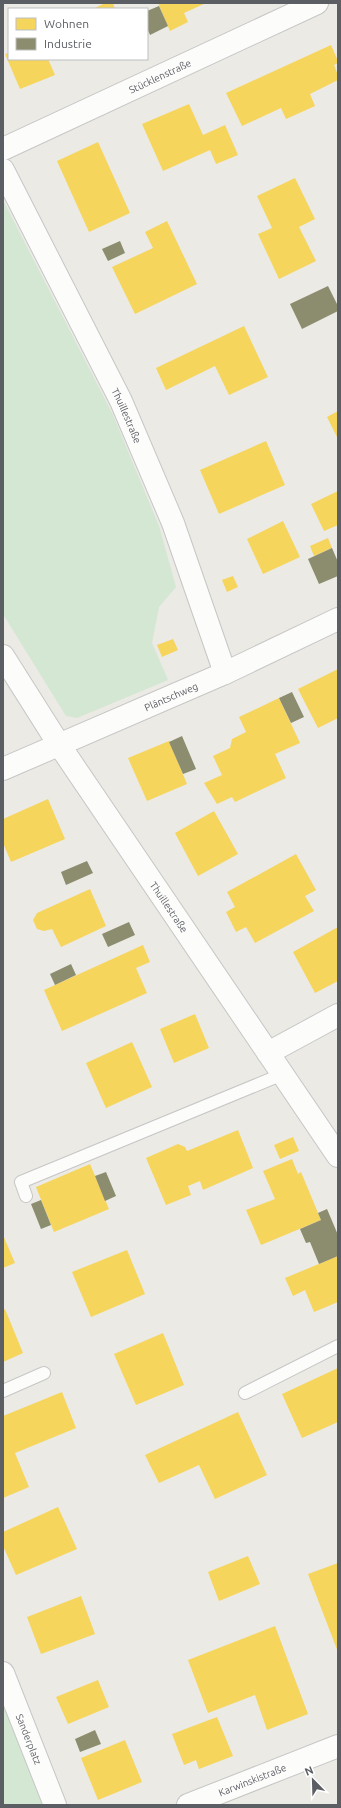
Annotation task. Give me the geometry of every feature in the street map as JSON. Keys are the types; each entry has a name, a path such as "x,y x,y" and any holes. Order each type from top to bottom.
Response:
{"street":[{"name":"Stücklenstraße","path":"3,149 317,3"},
{"name":"Thuillestraße","path":"3,170 121,401 173,523 225,673"},
{"name":"Pläntschweg","path":"3,770 225,673 338,619"},
{"name":"Thuillestraße","path":"3,656 60,746 338,1156"},
{"path":"268,1053 338,1015"},
{"name":"Sanderplatz","path":"3,1673 55,1805"},
{"name":"Karwinskistraße","path":"188,1805 338,1746"}],"lane":[{"path":"26,1196 21,1182 283,1074"},
{"path":"245,1393 338,1346"},
{"path":"3,1391 44,1374"}],"green space":[{"path":"3,200 113,415 159,526 176,587 159,607 152,643 168,680 77,718 66,716 3,614"},
{"path":"3,1702 42,1805 3,1805"}],"building: Wohnen":[{"path":"105,3 113,3 115,8 95,8"},
{"path":"158,3 206,3 184,13 188,22 170,31"},
{"path":"331,45 338,61 338,63 334,65 338,75 338,80 310,94 315,106 286,119 281,108 242,126 226,93"},
{"path":"8,53 8,60 48,60 55,75 20,89 5,54"},
{"path":"189,104 203,135 225,125 238,155 216,164 210,150 163,171 142,124"},
{"path":"98,142 130,213 89,232 57,161"},
{"path":"295,178 315,219 299,227 316,261 279,279 258,234 272,228 257,196"},
{"path":"167,221 197,284 135,314 112,267 153,248 145,232"},
{"path":"244,326 268,377 229,395 215,366 166,390 156,368"},
{"path":"338,411 338,439 327,417"},
{"path":"266,441 285,485 219,514 200,470"},
{"path":"338,491 338,525 324,531 311,504"},
{"path":"283,521 300,557 263,574 247,539"},
{"path":"328,538 332,548 314,556 310,546"},
{"path":"233,576 238,587 227,592 222,580"},
{"path":"173,639 178,650 162,657 157,645"},
{"path":"338,669 338,718 318,728 298,689"},
{"path":"279,698 300,743 275,754 286,778 235,802 232,797 217,804 204,783 222,775 213,756 230,748 232,739 246,732 239,717"},
{"path":"169,741 187,784 147,801 128,758"},
{"path":"48,799 65,839 11,862 3,843 3,819"},
{"path":"214,811 238,854 198,876 175,833"},
{"path":"296,854 316,890 305,896 314,911 255,943 246,927 236,932 226,912 235,907 227,892"},
{"path":"90,889 106,926 61,947 52,929 44,931 37,929 33,920 37,913"},
{"path":"338,927 338,981 315,993 293,952"},
{"path":"143,945 150,962 136,968 147,993 62,1031 44,990"},
{"path":"195,1014 209,1048 174,1063 160,1029"},
{"path":"132,1042 152,1087 106,1108 86,1063"},
{"path":"238,1130 253,1168 203,1190 200,1181 188,1186 191,1195 166,1205 146,1158 178,1144 185,1147 187,1151"},
{"path":"293,1137 299,1151 280,1159 274,1145"},
{"path":"292,1159 298,1174 301,1172 321,1220 261,1245 246,1210 275,1199 263,1171"},
{"path":"90,1164 109,1209 54,1232 36,1187"},
{"path":"3,1235 15,1263 3,1268"},
{"path":"127,1250 145,1294 91,1317 72,1272"},
{"path":"338,1256 338,1302 314,1312 305,1290 293,1296 285,1278"},
{"path":"5,1309 23,1353 3,1362 3,1310"},
{"path":"163,1333 184,1385 136,1405 114,1354"},
{"path":"338,1368 338,1422 302,1438 282,1394"},
{"path":"62,1392 76,1428 15,1453 29,1487 3,1498 3,1416"},
{"path":"238,1412 267,1475 215,1499 199,1465 159,1483 145,1455"},
{"path":"58,1507 77,1549 16,1575 3,1546 3,1532"},
{"path":"248,1556 260,1584 219,1601 208,1572"},
{"path":"338,1563 338,1652 308,1574"},
{"path":"81,1596 95,1634 41,1654 27,1617"},
{"path":"275,1626 308,1714 267,1730 255,1695 208,1713 188,1660"},
{"path":"98,1680 109,1707 68,1724 56,1697"},
{"path":"217,1717 233,1756 199,1769 196,1760 184,1765 172,1734"},
{"path":"125,1740 142,1782 98,1800 81,1758"}],"building: Industrie":[{"path":"159,6 168,26 150,35 148,30 148,11"},
{"path":"120,241 125,253 108,261 102,249"},
{"path":"328,286 338,306 338,311 302,329 290,304"},
{"path":"332,548 338,562 338,576 319,584 308,559"},
{"path":"292,692 304,717 291,723 279,698"},
{"path":"182,736 196,769 183,774 169,742"},
{"path":"87,861 93,873 66,885 61,872"},
{"path":"129,922 135,935 108,947 102,934"},
{"path":"71,964 76,975 55,985 50,974"},
{"path":"106,1172 116,1196 105,1201 95,1176"},
{"path":"41,1200 51,1225 41,1229 31,1204"},
{"path":"327,1209 338,1235 338,1256 319,1264 310,1242 306,1243 300,1229 321,1220 318,1213"},
{"path":"95,1730 101,1744 80,1752 75,1739"}]}
